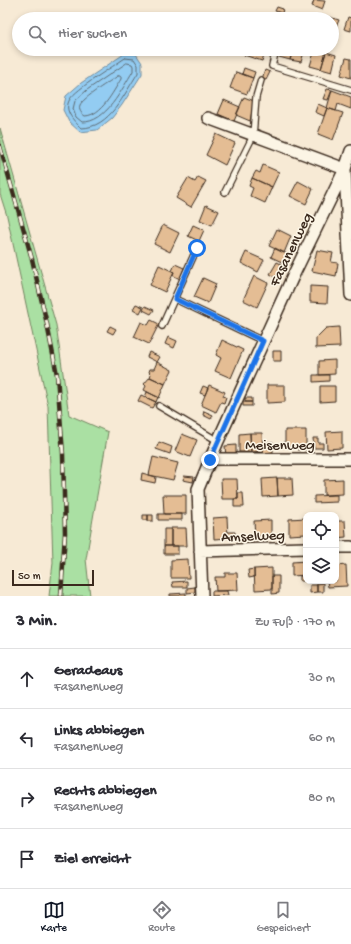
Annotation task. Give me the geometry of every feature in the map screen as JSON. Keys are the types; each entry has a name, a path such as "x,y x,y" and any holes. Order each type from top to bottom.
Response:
{"street":[{"path":"208,118 345,169"},
{"path":"351,150 345,169 351,295"},
{"name":"Fasanenweg","path":"202,596 198,488 263,341 345,169"},
{"name":"Meisenweg","path":"210,460 351,459"},
{"path":"339,548 351,547"},
{"name":"Amselweg","path":"200,551 303,548"}],"lane":[{"path":"274,56 272,66 351,90"},
{"path":"225,192 254,136 256,97 261,80"},
{"path":"162,326 197,248"},
{"path":"175,299 263,341"},
{"path":"159,406 218,440"}],"green space":[{"path":"0,128 56,325 69,415 108,432 86,559 90,596 49,596 53,563 48,406 7,216 0,194"}],"water":[{"path":"121,56 137,56 142,63 142,74 122,105 112,118 97,130 80,132 69,122 63,110 66,96 81,83"}],"building":[{"path":"314,0 325,1 322,10 312,6"},
{"path":"277,7 283,9 282,12 275,11"},
{"path":"348,17 351,18 351,31 344,29"},
{"path":"247,56 264,56 262,61"},
{"path":"279,56 291,56 290,60"},
{"path":"291,56 303,56 301,62 290,60"},
{"path":"313,56 325,56 321,69 310,66"},
{"path":"325,56 336,56 332,72 321,69"},
{"path":"346,58 351,59 351,78 341,75"},
{"path":"244,68 255,72 253,78 242,74"},
{"path":"265,70 270,72 266,80 262,79"},
{"path":"236,72 253,78 247,94 230,88"},
{"path":"327,89 332,90 328,100 323,99"},
{"path":"332,90 351,97 351,109 338,104 336,111 327,108"},
{"path":"244,97 254,101 250,121 236,115"},
{"path":"224,100 240,107 234,121 218,114"},
{"path":"318,104 327,108 324,116 315,112"},
{"path":"327,108 343,113 333,140 318,134"},
{"path":"216,134 235,143 225,165 206,155"},
{"path":"263,165 279,172 272,187 252,178 256,171 260,173"},
{"path":"198,177 206,181 191,207 176,198 188,178 195,182"},
{"path":"252,178 272,187 265,203 250,196 253,188 249,186"},
{"path":"298,181 313,189 306,204 290,196"},
{"path":"206,205 219,211 212,225 200,220"},
{"path":"163,225 179,233 170,252 154,244"},
{"path":"193,225 204,230 199,241 188,236"},
{"path":"277,229 291,236 284,253 269,246"},
{"path":"275,248 287,254 284,263 271,257"},
{"path":"317,250 333,253 331,262 338,263 336,276 312,271"},
{"path":"246,252 264,260 258,272 241,263"},
{"path":"277,262 285,266 279,279 270,274"},
{"path":"175,264 184,268 180,279 172,275"},
{"path":"159,265 174,272 165,292 150,285"},
{"path":"254,276 268,283 257,307 243,300"},
{"path":"203,278 216,284 208,303 194,297"},
{"path":"310,286 328,287 327,303 310,302"},
{"path":"136,304 143,307 140,313 133,309"},
{"path":"145,306 154,310 151,314 143,310"},
{"path":"151,320 159,324 149,344 134,337 141,322 148,325"},
{"path":"110,326 116,329 113,334 107,331"},
{"path":"339,327 340,347 316,348 316,338 326,328"},
{"path":"168,337 177,341 174,348 165,344"},
{"path":"222,340 243,350 231,378 215,371 221,358 216,355"},
{"path":"273,351 281,351 281,361 273,361"},
{"path":"149,352 160,357 157,362 147,357"},
{"path":"335,360 335,374 319,375 319,361"},
{"path":"157,362 172,370 165,384 150,377 150,369 154,369"},
{"path":"313,375 329,375 329,381 313,382"},
{"path":"150,377 165,384 159,398 144,390 146,386 144,384"},
{"path":"209,385 225,392 223,396 226,397 224,403 221,402 216,412 201,405"},
{"path":"267,385 285,385 285,402 267,403"},
{"path":"203,386 208,388 205,395 200,393"},
{"path":"320,386 335,386 335,401 320,402"},
{"path":"147,392 158,397 156,402 145,397"},
{"path":"141,395 156,402 152,408 138,401"},
{"path":"245,398 252,398 252,402 245,402"},
{"path":"243,402 252,402 252,406 243,406"},
{"path":"204,411 213,415 211,419 203,415"},
{"path":"285,430 306,430 306,450 298,450 298,446 285,447"},
{"path":"342,431 342,448 327,449 326,432"},
{"path":"250,433 262,433 263,451 251,452"},
{"path":"250,433 251,452 239,452 239,434"},
{"path":"182,434 197,440 190,457 175,451"},
{"path":"313,438 318,438 318,443 323,443 323,448 314,448"},
{"path":"159,442 172,447 170,454 156,449"},
{"path":"263,442 273,442 273,452 263,453"},
{"path":"236,445 236,456 226,456 225,446"},
{"path":"153,457 178,463 173,480 149,475"},
{"path":"142,473 156,477 155,483 141,480"},
{"path":"184,476 194,477 193,482 183,480"},
{"path":"277,478 278,496 263,497 262,479"},
{"path":"277,478 292,478 293,495 278,496"},
{"path":"221,479 237,479 238,499 222,499"},
{"path":"343,479 343,494 324,495 324,480"},
{"path":"238,493 243,493 244,507 234,507 234,499 238,499"},
{"path":"163,495 186,495 186,514 164,514"},
{"path":"337,495 337,502 314,503 314,496"},
{"path":"158,514 182,514 182,520 158,520"},
{"path":"143,515 148,515 148,520 143,520"},
{"path":"148,515 153,515 153,521 148,521"},
{"path":"227,517 228,538 214,539 213,518"},
{"path":"303,518 303,534 289,535 289,519"},
{"path":"271,520 271,536 255,536 254,521"},
{"path":"339,521 345,521 346,537 339,538"},
{"path":"171,528 186,528 187,546 171,546"},
{"path":"164,529 171,529 171,546 164,546"},
{"path":"227,532 235,532 235,538 228,538"},
{"path":"164,546 178,546 178,554 164,554"},
{"path":"188,559 189,578 171,578 171,560"},
{"path":"303,561 303,575 292,576 292,562"},
{"path":"346,565 347,586 328,587 328,584 339,584 339,566"},
{"path":"272,568 272,589 255,590 254,569"},
{"path":"254,569 254,577 249,578 248,570"},
{"path":"225,573 237,573 238,590 216,591 215,577 225,577"},
{"path":"272,576 279,576 279,593 272,594"},
{"path":"300,576 303,576 303,581 300,581"},
{"path":"187,581 187,587 173,587 172,582"},
{"path":"317,584 323,584 323,592 317,592"},
{"path":"310,585 317,585 317,592 310,593"},
{"path":"195,587 195,592 187,593 187,588"},
{"path":"212,591 227,591 228,595 212,596"},
{"path":"186,593 186,596 170,596 170,594"}],"railway":[{"path":"0,146 32,259 57,375 63,454 65,533 61,596"}],"route":[{"path":"197,248 175,299 263,341 210,460"}]}
